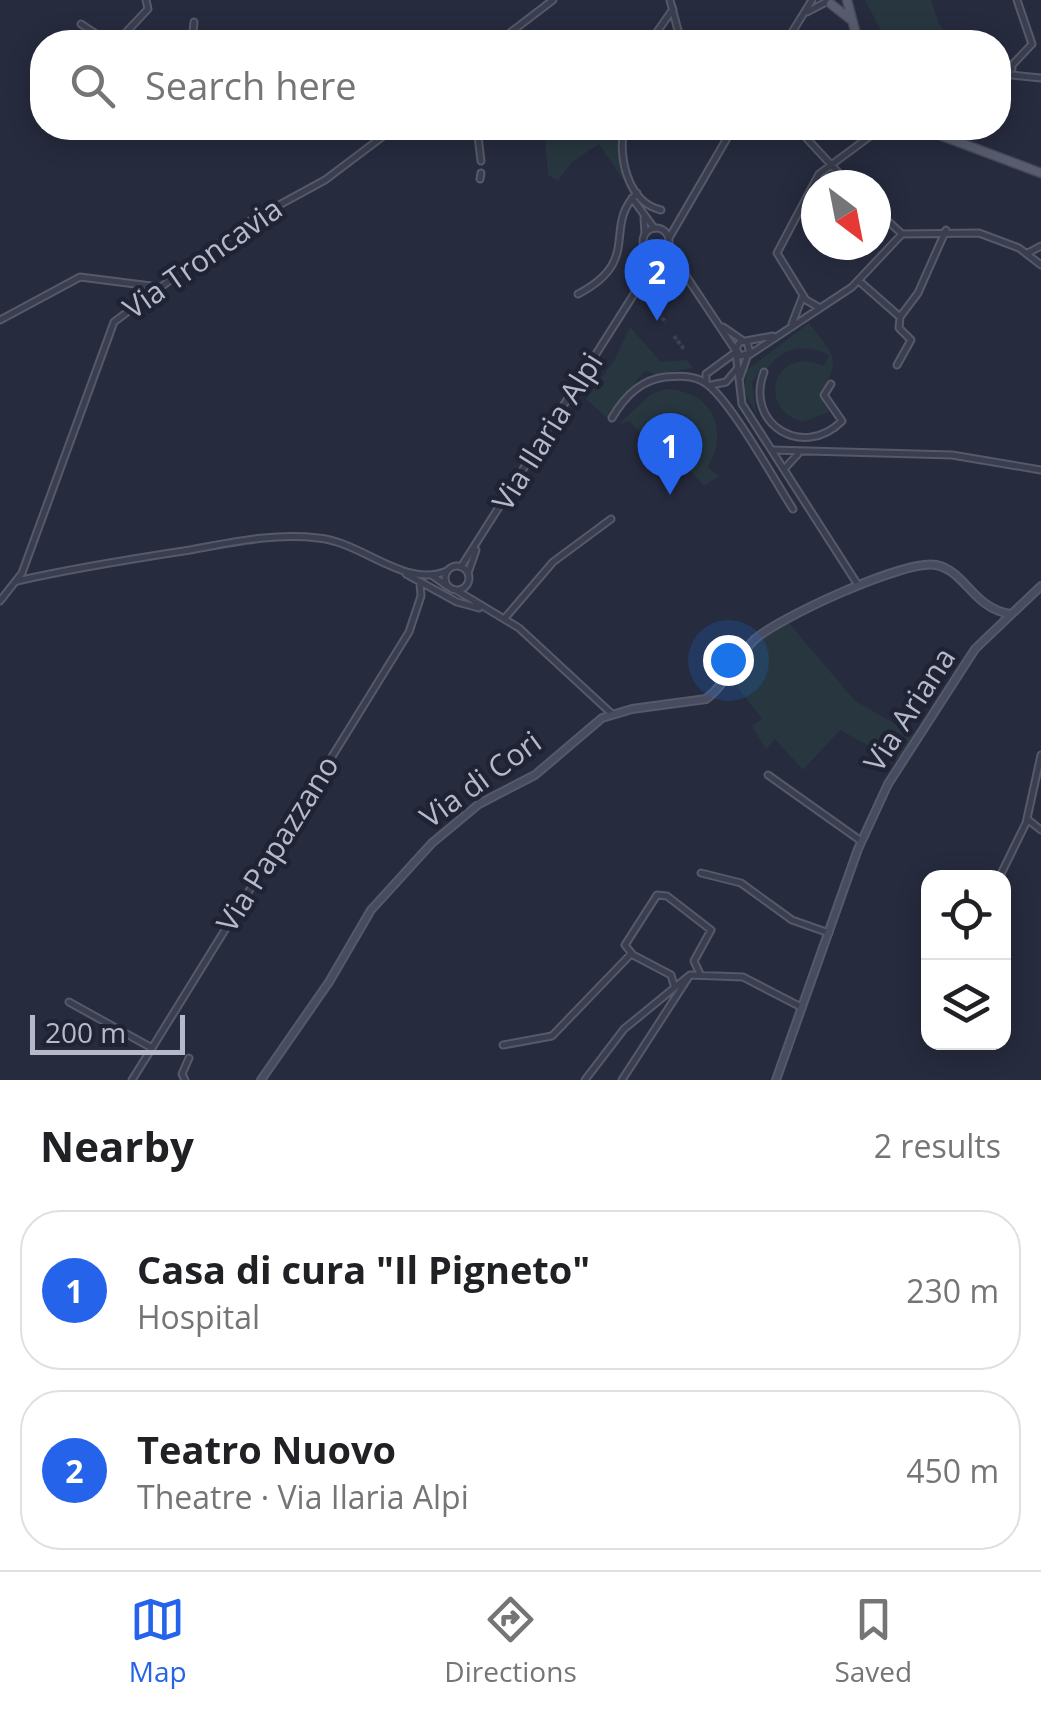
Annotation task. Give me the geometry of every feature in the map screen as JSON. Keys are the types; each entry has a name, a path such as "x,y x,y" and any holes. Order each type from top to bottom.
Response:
{"main road":[{"path":"827,2 845,0 855,30"},
{"path":"827,2 843,10 853,24"},
{"path":"947,140 1041,173"},
{"name":"Via di Cori","path":"260,1080 324,990 368,914 421,853 474,807 532,777 578,734 612,714 706,699 765,631 858,585 937,565 986,606 1011,614"},
{"name":"Via Ariana","path":"776,1080 861,841 890,781 973,652 1041,586"}],"street":[{"path":"129,30 148,10 146,0"},
{"path":"514,30 553,0"},
{"path":"670,0 679,30"},
{"path":"794,30 812,0"},
{"path":"1017,0 1033,40 1012,72 1041,78"},
{"path":"804,14 827,2"},
{"path":"659,30 673,10"},
{"path":"193,30 194,22"},
{"path":"81,24 90,30"},
{"name":"Via Troncavia","path":"0,601 17,580 50,504 110,329 132,305 251,219 327,179 378,140"},
{"path":"478,140 481,161"},
{"path":"623,140 622,158 635,196 644,214 669,240"},
{"path":"726,140 678,218 669,240 672,255 736,352 742,404 858,585"},
{"path":"808,140 835,170"},
{"path":"820,308 802,295 777,253 815,180 864,140"},
{"path":"958,145 960,140"},
{"path":"635,196 661,210"},
{"path":"578,294 614,266 622,246 622,212 635,196"},
{"path":"644,214 646,268"},
{"path":"645,234 678,218"},
{"path":"891,224 902,234"},
{"path":"898,365 912,343 900,329 900,317 914,300 946,230"},
{"path":"748,356 859,281 902,234 946,230 982,234 1028,253 1041,265"},
{"name":"Via Ilaria Alpi","path":"462,566 646,268 669,240"},
{"path":"1028,253 1041,246"},
{"path":"646,250 672,255"},
{"path":"0,320 80,277 159,288"},
{"path":"859,281 900,317"},
{"path":"793,509 730,410 707,384 707,373 746,342 784,332 799,315 802,295"},
{"path":"723,327 746,342 748,356 739,380"},
{"path":"736,352 748,356"},
{"path":"612,418 625,399 646,382 681,376 707,384 726,382 738,367"},
{"path":"764,372 760,403 773,427 785,435"},
{"path":"771,449 775,438 815,438 840,424 841,415 824,395 832,384"},
{"path":"730,410 742,404"},
{"path":"734,420 747,412"},
{"path":"760,432 773,427"},
{"path":"771,449 957,455 1041,470"},
{"path":"784,469 789,459 802,452"},
{"path":"783,494 795,486"},
{"path":"504,618 550,565 610,518"},
{"path":"17,580 85,564 275,534 346,542 420,583 504,618 612,714"},
{"name":"Via Ilaria Alpi","path":"468,572 479,543"},
{"path":"403,573 433,576 462,566 468,572 471,600"},
{"path":"447,572 447,586"},
{"path":"433,576 478,608"},
{"path":"456,590 469,581"},
{"name":"Via Papazzano","path":"132,1080 409,630 420,583"},
{"path":"1003,870 1027,819 1041,755"},
{"path":"768,775 799,802 861,841"},
{"path":"1027,819 1041,830"},
{"path":"701,874 741,883 788,918 830,933"},
{"path":"674,985 669,974 631,954 626,946 627,936 652,898 664,895 711,930 694,962 700,974"},
{"path":"503,1045 552,1036 631,954"},
{"path":"585,1080 620,1032 690,976 745,978 804,1009"},
{"path":"622,1080 690,976"},
{"path":"69,1002 152,1048"},
{"path":"185,1080 182,1072 190,1058"}],"shaded area":[{"path":"865,0 931,0 944,30 881,30"},
{"path":"620,140 619,152 633,189 599,144 571,163 558,181 548,175 545,141"},
{"path":"809,323 832,357 831,372 819,394 829,412 803,422 779,405 775,393 783,370 793,363 807,361 824,366 829,355 802,349 785,353 765,373 759,371 752,383 757,416 744,391 747,370"},
{"path":"630,327 661,362 687,360 693,368 657,374 644,371 608,419 586,399 615,359"},
{"path":"666,389 695,397 712,414 717,426 708,467 719,476 704,486 659,435 651,442 629,421 618,425 651,394"},
{"path":"788,622 855,701 915,735 897,761 840,730 803,770 775,739 766,749 752,726 762,719 729,676 754,645"}],"tunnel":[{"path":"655,308 666,323"},
{"path":"674,336 684,349"}],"place":[{"name":"Teatro Nuovo","path":"657,321"},
{"name":"Casa di cura \"Il Pigneto\"","path":"670,495"}]}
